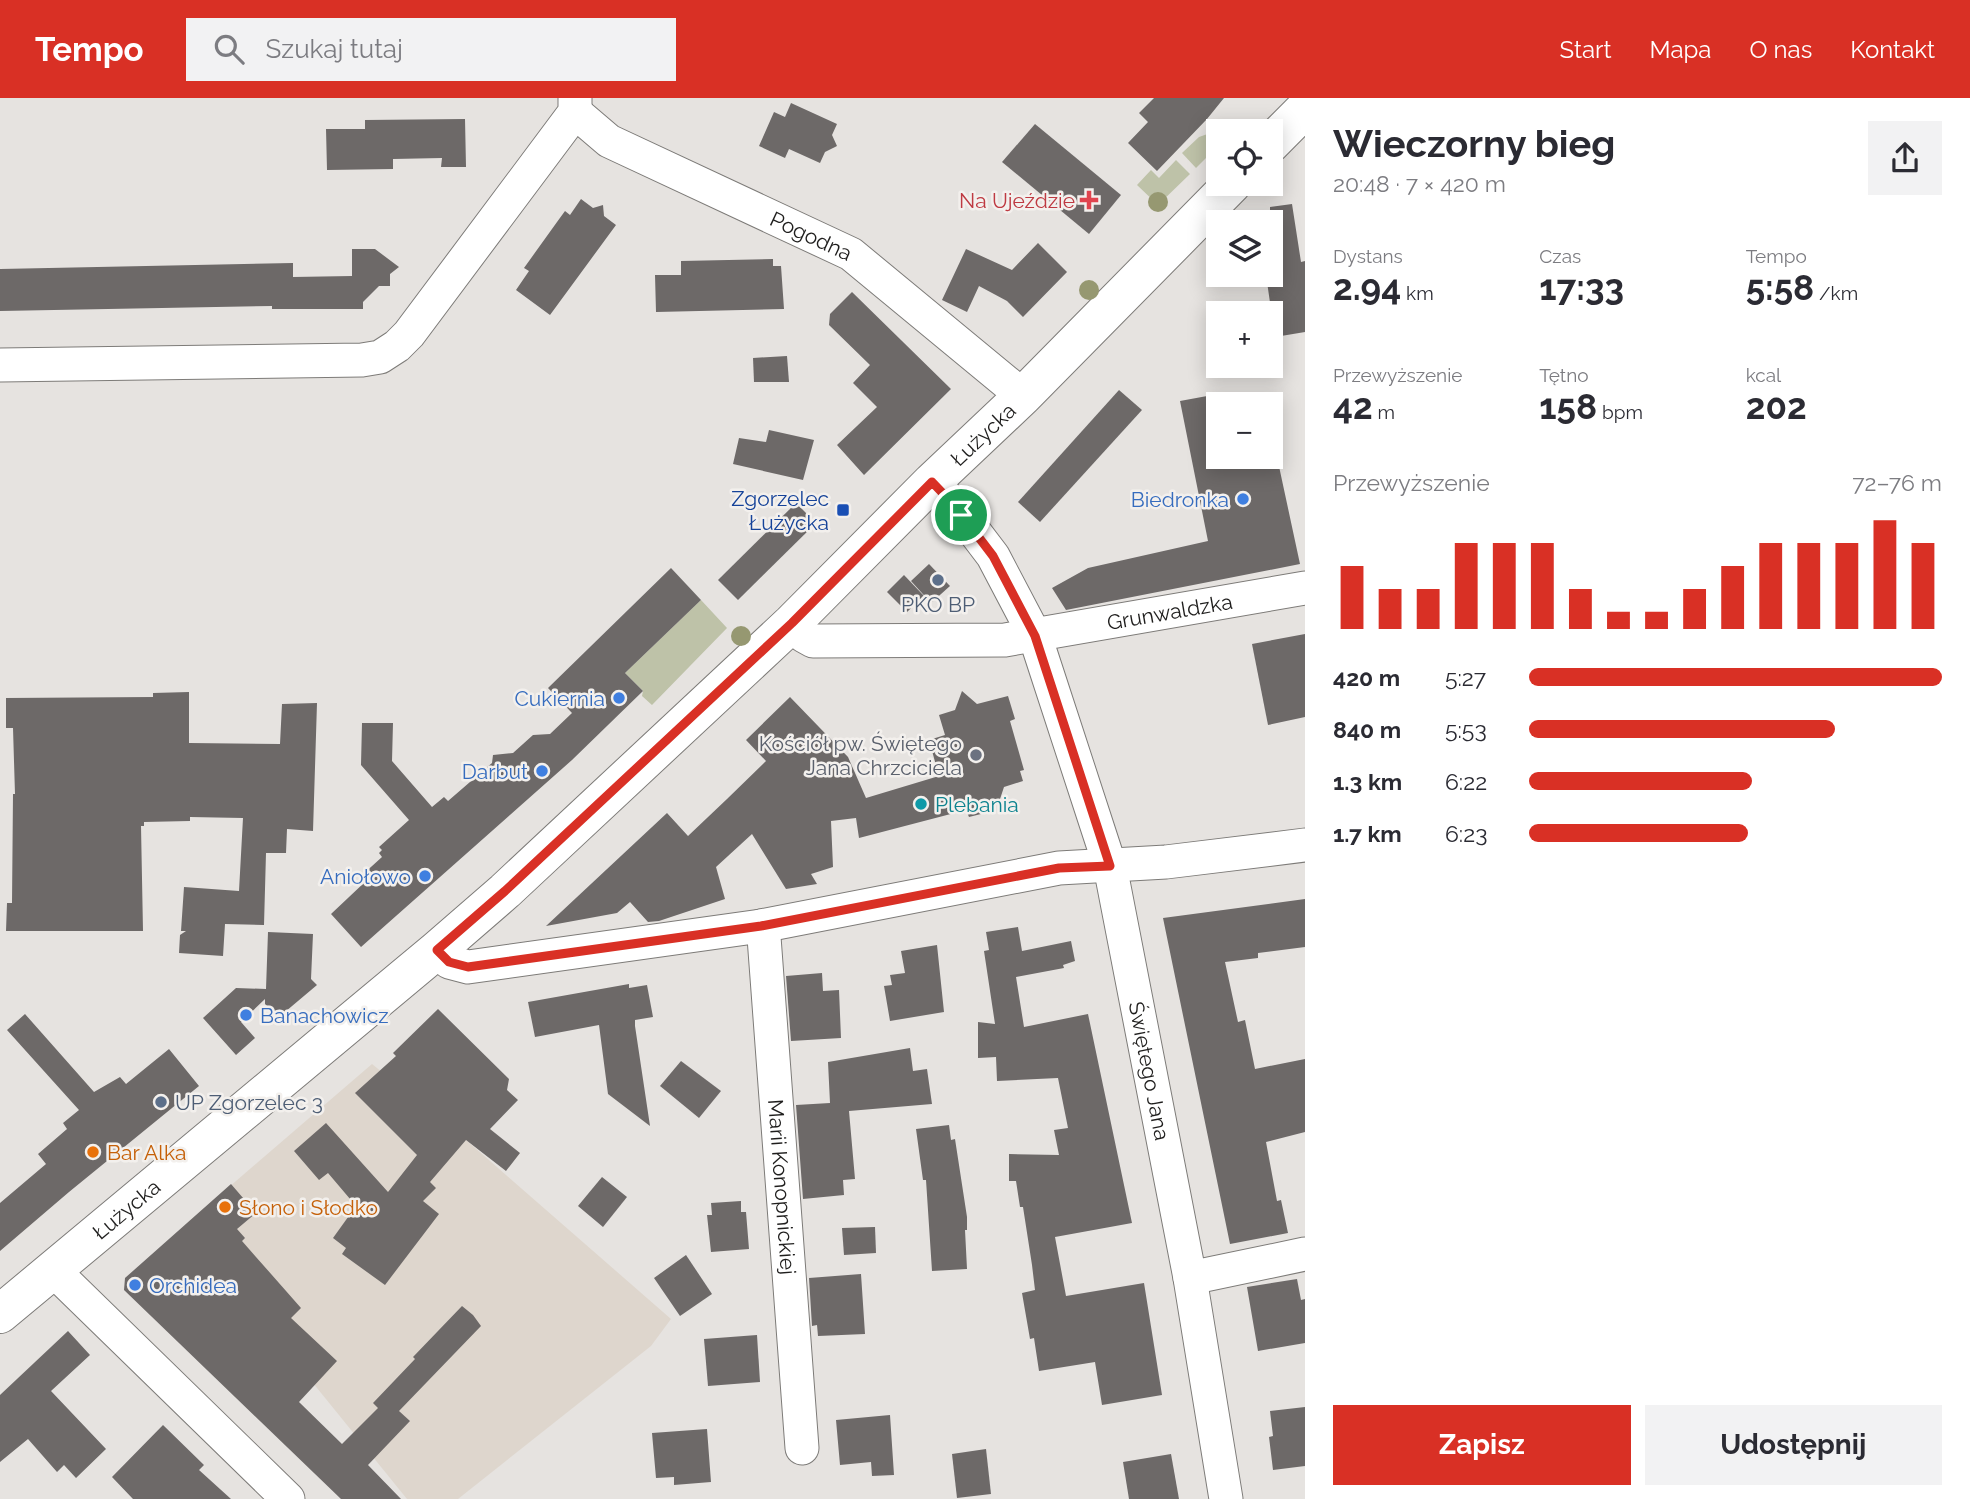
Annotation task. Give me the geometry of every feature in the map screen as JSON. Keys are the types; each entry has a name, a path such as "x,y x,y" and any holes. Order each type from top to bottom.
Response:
{"main road":[{"path":"1283,131 1305,109"},
{"name":"Łużycka","path":"0,1314 505,891 792,623 932,482 1023,396 1220,196"}],"street":[{"name":"Pogodna","path":"0,365 362,359 380,356 397,346 409,334 575,105 609,141 851,254 1023,396"},
{"path":"932,482 955,506 993,556 1035,636 1110,866"},
{"name":"Grunwaldzka","path":"792,623 813,641 1005,640 1305,588"},
{"path":"437,950 449,962 468,967 761,926 1059,868 1166,862 1305,845"},
{"name":"Świętego Jana","path":"1110,866 1190,1278 1226,1499"},
{"name":"Marii Konopnickiej","path":"761,926 764,937 802,1448"},
{"path":"1190,1278 1305,1254"},
{"path":"52,1269 288,1499"}],"shaded area":[{"path":"372,1064 466,1140 671,1319 651,1346 458,1499 407,1499 185,1225"}],"green space":[{"path":"1206,135 1206,158 1196,168 1182,153 1199,137"},
{"path":"1176,160 1190,174 1158,205 1137,185 1151,170 1159,178"},
{"path":"701,600 727,628 652,705 642,696 643,691 625,673"}],"building":[{"path":"1154,98 1224,98 1157,171 1128,143 1148,122 1139,113"},
{"path":"791,103 837,124 832,135 837,146 825,152 820,163 789,149 785,158 759,146 774,112 785,117"},
{"path":"465,119 466,167 441,167 442,158 393,159 393,169 327,170 326,129 365,129 365,120"},
{"path":"1035,124 1121,195 1089,234 1002,162"},
{"path":"581,199 593,208 603,205 604,216 616,225 550,315 516,290 529,271 524,268 565,211 570,215"},
{"path":"1292,204 1301,262 1305,261 1305,332 1283,336 1283,301 1270,301 1268,287 1283,287 1283,210 1270,210 1270,207"},
{"path":"1038,243 1067,272 1023,317 1007,301 979,286 967,312 942,300 966,249 1012,270"},
{"path":"352,249 375,249 399,267 390,274 390,286 379,286 363,302 363,309 272,309 272,306 0,311 0,269 293,263 293,277 352,276"},
{"path":"773,259 773,266 781,266 784,309 656,312 655,275 681,275 681,261"},
{"path":"852,292 951,389 864,475 837,445 877,407 853,383 870,365 829,325 830,314"},
{"path":"787,356 789,382 754,382 753,358"},
{"path":"1119,390 1142,410 1040,522 1018,502"},
{"name":"Biedronka","path":"1206,396 1206,469 1280,469 1300,564 1066,610 1052,588 1088,568 1208,541 1180,401"},
{"path":"769,430 814,440 803,480 733,464 739,438 766,442"},
{"path":"796,503 816,523 738,600 718,580"},
{"path":"929,564 950,586 931,603 911,581"},
{"path":"671,568 701,600 625,673 643,691 572,760 361,947 331,914 366,881 361,876 382,857 379,847 409,820 361,765 362,723 393,723 392,761 432,807 444,797 448,801 492,763 493,755 513,753 533,735 550,734 572,713 548,688"},
{"path":"904,575 924,596 907,612 887,592"},
{"path":"1305,634 1305,717 1268,725 1252,644"},
{"path":"962,691 977,704 1008,696 1015,719 1010,721 1024,770 1020,771 1023,781 1004,787 999,802 985,813 969,817 966,810 859,838 856,818 831,821 833,867 811,874 817,884 786,889 752,834 716,867 725,899 659,921 648,922 630,902 617,913 546,926 667,813 688,836 766,761 746,740 790,697 848,757 866,798 939,776 929,740 945,735 939,715 955,710"},
{"path":"189,692 189,743 280,744 282,704 317,703 313,831 287,829 286,853 266,853 264,925 225,924 223,956 179,953 180,935 186,931 181,931 184,887 239,891 243,818 190,817 190,821 144,822 144,826 141,826 143,931 6,931 7,903 12,903 15,794 13,728 6,728 6,698 153,697 153,693"},
{"path":"1305,899 1305,947 1258,953 1258,958 1225,962 1238,1022 1245,1020 1255,1069 1305,1059 1305,1132 1266,1142 1277,1201 1281,1200 1288,1233 1230,1244 1163,918"},
{"path":"1018,927 1022,951 1071,941 1075,961 1063,965 1064,968 1016,977 1024,1027 1088,1014 1132,1223 1055,1237 1066,1296 1144,1283 1162,1395 1102,1405 1095,1362 1039,1371 1034,1338 1030,1339 1022,1293 1035,1290 1032,1265 1016,1181 1009,1181 1009,1154 1059,1155 1054,1130 1068,1128 1058,1078 997,1081 996,1057 978,1058 978,1022 995,1024 984,951 989,950 986,932"},
{"path":"268,932 313,934 311,979 317,985 279,1017 265,1004 265,999 241,1022 255,1038 236,1055 203,1018 236,988 266,989"},
{"path":"937,945 944,1012 890,1021 884,986 892,985 890,975 905,973 901,951"},
{"path":"822,973 823,991 839,990 841,1038 791,1041 786,976"},
{"path":"629,984 629,988 647,985 653,1017 635,1020 650,1126 608,1094 599,1025 535,1037 528,1002"},
{"path":"438,1009 509,1079 507,1090 518,1100 490,1129 520,1153 506,1171 466,1140 430,1182 436,1188 423,1201 439,1214 385,1285 342,1254 346,1248 333,1238 356,1206 328,1173 319,1180 294,1151 326,1123 388,1192 417,1155 355,1093 396,1056 393,1053"},
{"path":"25,1014 94,1092 120,1077 126,1084 169,1049 199,1086 0,1251 0,1203 46,1164 38,1154 67,1129 63,1123 79,1110 7,1030"},
{"path":"910,1048 913,1071 927,1069 932,1104 849,1111 855,1179 843,1180 844,1195 803,1199 796,1105 830,1103 828,1062"},
{"path":"681,1061 721,1091 699,1118 660,1086"},
{"path":"949,1125 951,1140 955,1139 967,1217 967,1269 932,1271 926,1180 923,1180 916,1129"},
{"path":"602,1177 627,1197 603,1227 578,1206"},
{"path":"231,1184 256,1213 237,1229 245,1238 242,1241 301,1308 291,1318 337,1361 299,1402 342,1444 378,1408 373,1403 462,1306 481,1326 399,1411 410,1421 368,1465 401,1499 341,1499 124,1290 125,1278"},
{"path":"741,1201 741,1212 746,1212 749,1249 711,1252 707,1215 712,1215 711,1203"},
{"path":"875,1227 876,1253 844,1255 842,1228"},
{"path":"686,1255 712,1294 680,1316 654,1278"},
{"path":"861,1274 865,1334 818,1336 817,1325 812,1326 809,1278"},
{"path":"1297,1279 1301,1300 1305,1299 1305,1343 1258,1351 1247,1287"},
{"path":"68,1331 90,1355 51,1391 106,1449 76,1478 64,1465 57,1472 28,1439 0,1462 0,1395"},
{"path":"757,1335 760,1382 708,1386 704,1339"},
{"path":"1305,1407 1305,1466 1273,1470 1269,1437 1273,1436 1270,1411"},
{"path":"890,1415 894,1475 872,1476 871,1462 840,1465 836,1420"},
{"path":"163,1425 204,1465 199,1470 231,1499 133,1499 112,1477"},
{"path":"707,1429 711,1482 674,1485 674,1477 656,1478 652,1433"},
{"path":"986,1449 991,1494 957,1498 952,1454"},
{"path":"1171,1454 1179,1499 1129,1499 1123,1462"}],"place":[{"name":"Na Ujeździe","path":"1089,200"},
{"name":"Biedronka","path":"1243,499"},
{"name":"Zgorzelec Łużycka","path":"843,510"},
{"name":"PKO BP","path":"938,580"},
{"name":"Cukiernia","path":"619,698"},
{"name":"Kościół pw. Świętego Jana Chrzciciela","path":"976,755"},
{"name":"Darbut","path":"542,771"},
{"name":"Plebania","path":"921,804"},
{"name":"Aniołowo","path":"425,876"},
{"name":"Banachowicz","path":"246,1015"},
{"name":"UP Zgorzelec 3","path":"161,1102"},
{"name":"Bar Alka","path":"93,1152"},
{"name":"Słono i Słodko","path":"225,1207"},
{"name":"Orchidea","path":"135,1285"}],"route":[{"path":"932,482 961,515 993,556 1035,636 1110,866 1059,868 761,926 468,967 449,962 437,950 505,891 792,623 932,482"}]}
